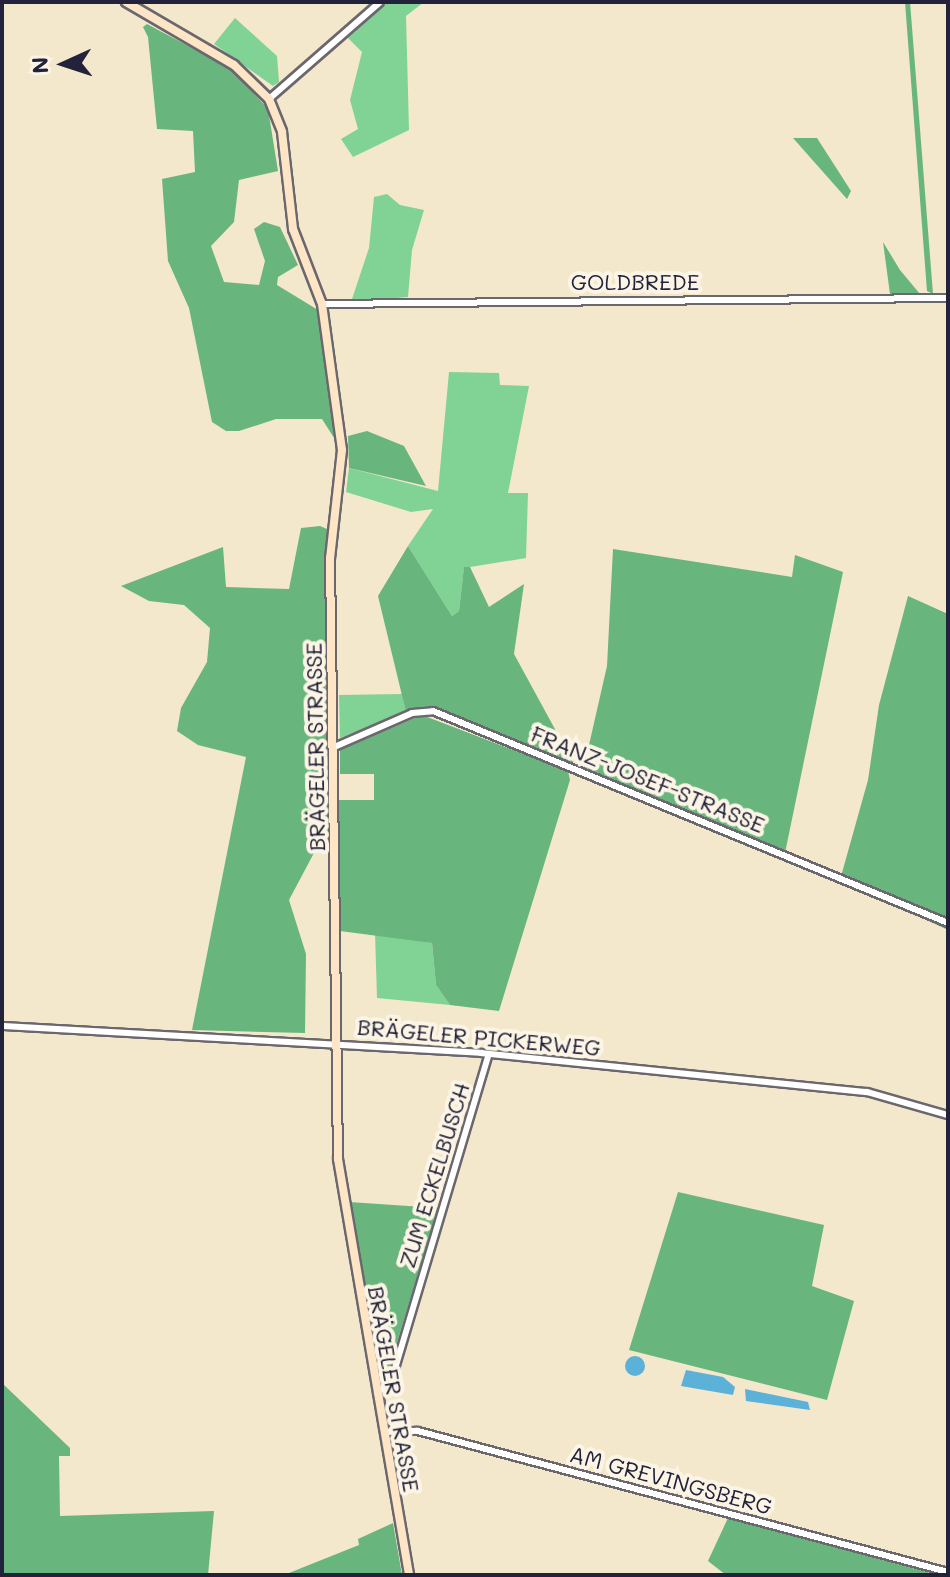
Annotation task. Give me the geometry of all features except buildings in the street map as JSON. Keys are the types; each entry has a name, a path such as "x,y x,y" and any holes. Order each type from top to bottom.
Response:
{"street":[{"name":"BRÄGELER STRASSE","path":"126,2 246,73 269,99 282,132 293,229 322,304 342,450 330,558 339,1180 409,1575"},
{"path":"269,99 380,2"},
{"name":"GOLDBREDE","path":"322,304 948,298"},
{"name":"FRANZ-JOSEF-STRASSE","path":"332,748 412,713 433,711 948,923"},
{"name":"BRÄGELER PICKERWEG","path":"2,1026 336,1042 489,1054 867,1092 948,1115"},
{"name":"ZUM ECKELBUSCH","path":"377,1393 391,1382 489,1054"},
{"name":"AM GREVINGSBERG","path":"384,1432 418,1431 948,1572"}],"green space":[{"path":"388,2 424,2 406,16 409,130 353,157 341,139 358,129 350,100 362,52 348,38"},
{"path":"905,2 910,2 933,294 927,291"},
{"path":"235,18 277,56 279,82 273,86 214,44"},
{"path":"147,24 233,70 268,109 278,171 239,180 234,222 211,246 224,282 259,285 265,261 254,229 264,222 280,227 298,265 278,277 277,285 318,310 336,441 322,419 276,419 239,431 226,431 212,422 189,308 168,261 162,179 195,172 193,131 157,129 148,37 143,27"},
{"path":"793,138 817,138 851,191 847,199"},
{"path":"387,194 400,205 424,210 412,250 408,297 351,302 369,248 374,197"},
{"path":"883,242 900,270 920,294 890,294"},
{"path":"449,372 499,373 500,385 529,386 508,493 528,493 526,558 464,568 459,611 452,616 408,546 433,509 411,512 346,492 349,468 438,491"},
{"path":"367,431 404,446 426,486 349,468 348,436"},
{"path":"320,526 327,529 328,850 315,851 289,900 306,954 305,1033 192,1030 246,757 198,745 177,731 181,708 207,662 210,628 184,605 149,601 121,586 223,547 226,587 289,589 301,528"},
{"path":"408,546 452,616 459,611 464,567 470,567 489,607 524,584 514,654 574,764 439,709 406,712 378,596"},
{"path":"613,549 792,577 795,555 843,572 785,853 584,767 607,666"},
{"path":"908,596 948,614 948,930 840,880 868,780 879,705"},
{"path":"402,694 406,712 340,738 339,695"},
{"path":"422,715 568,771 570,780 499,1011 450,1005 436,985 432,943 340,931 338,800 374,800 374,774 340,774 340,750"},
{"path":"375,933 432,943 436,985 450,1005 377,998"},
{"path":"678,1192 824,1225 812,1286 854,1301 827,1400 629,1350"},
{"path":"349,1202 438,1208 388,1372 380,1373"},
{"path":"2,1383 70,1448 70,1456 59,1456 60,1516 214,1511 208,1575 2,1575"},
{"path":"728,1518 938,1575 726,1575 708,1561"},
{"path":"393,1523 402,1575 284,1575 359,1545 358,1539"}],"water":[{"path":"635,1356 642,1359 645,1366 642,1373 635,1376 628,1373 625,1366 628,1359"},
{"path":"686,1370 723,1377 735,1387 733,1395 681,1386"},
{"path":"745,1389 808,1402 810,1410 746,1401"}]}
